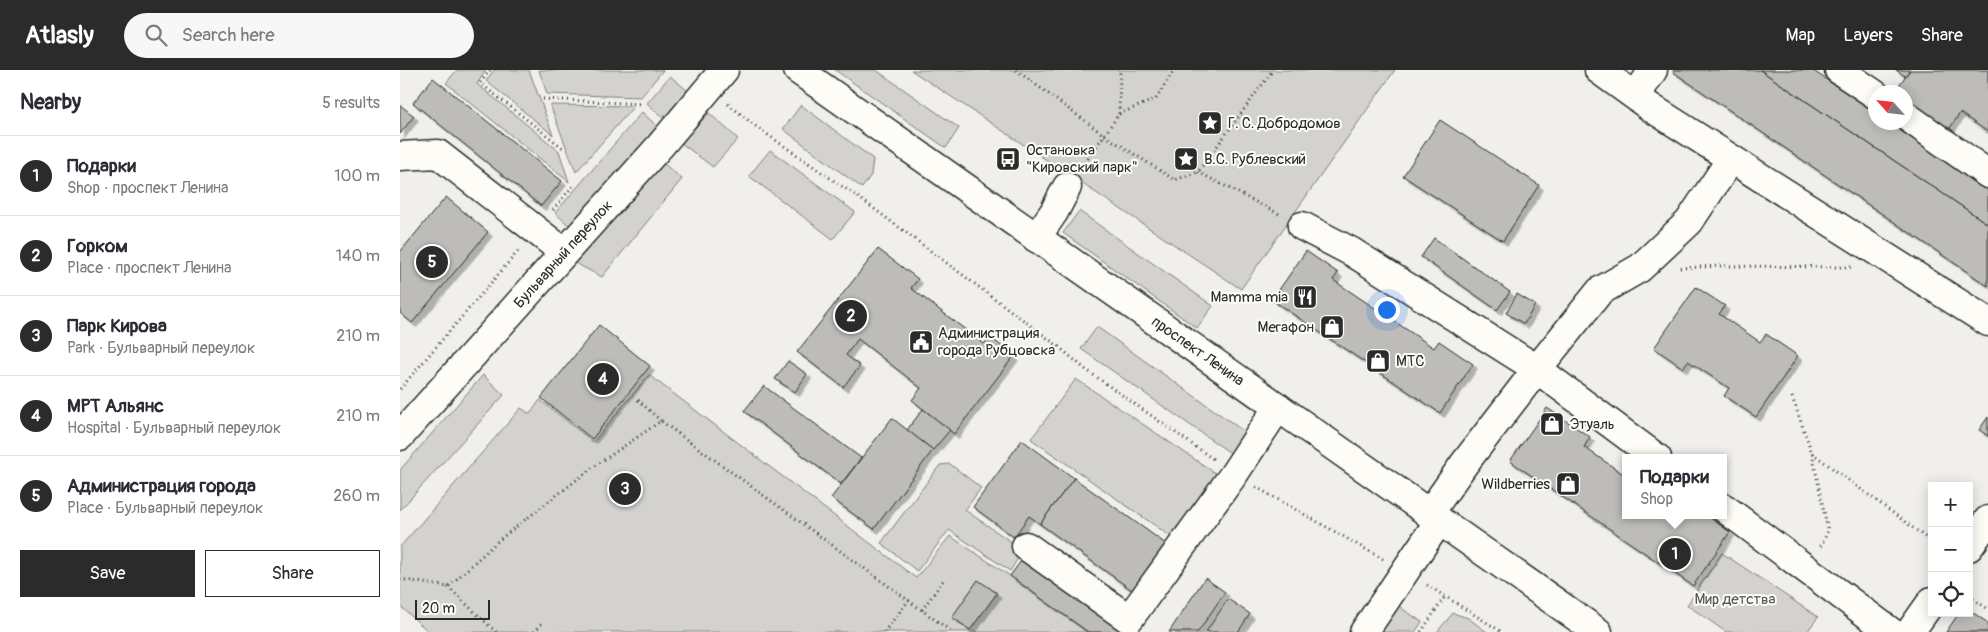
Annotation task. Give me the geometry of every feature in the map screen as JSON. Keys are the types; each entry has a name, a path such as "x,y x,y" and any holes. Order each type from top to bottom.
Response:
{"main road":[{"name":"проспект Ленина","path":"798,70 1598,632"},
{"path":"1599,70 1650,107 1988,322"},
{"path":"1636,96 1653,70"},
{"path":"1839,70 1868,90"},
{"name":"Бульварный переулок","path":"400,436 716,80"},
{"path":"1913,121 1988,174"},
{"path":"400,156 438,154 564,252"},
{"path":"1364,632 1406,572 1464,464 1537,368 1600,291 1640,268 1689,222 1731,159"},
{"path":"1036,238 1054,212 1067,188"},
{"path":"1302,226 1352,252 1537,368 1652,454"},
{"path":"1026,546 1129,619 1234,474 1278,407"},
{"path":"1727,510 1891,632"},
{"path":"1973,541 1988,520"},
{"path":"1910,632 1928,607"}],"path":[{"path":"490,70 480,83 563,148"},
{"path":"1016,70 1104,135 1175,180 1198,172 1273,70"},
{"path":"1119,114 1120,70"},
{"path":"1067,188 1119,114 1156,99 1174,70"},
{"path":"716,80 758,128 869,205 1058,346 1085,370 1234,474 1446,595 1502,632"},
{"path":"543,99 642,104"},
{"path":"1198,172 1302,226"},
{"path":"400,389 575,183"},
{"path":"1640,268 1721,266 1854,267"},
{"path":"1792,397 1812,453 1828,531 1810,572"},
{"path":"638,400 661,421 952,632"},
{"path":"448,587 498,540 592,468 661,421"},
{"path":"1812,453 1928,539"},
{"path":"922,610 945,578"},
{"path":"400,579 448,587 496,632"},
{"path":"1421,632 1446,595"},
{"path":"1973,599 1988,609"},
{"path":"884,632 909,600"},
{"path":"534,632 544,621"}],"green space":[{"path":"457,70 486,70 477,84 559,151 569,182 446,83"},
{"path":"494,70 529,70 553,135 486,81"},
{"path":"539,70 663,70 641,97 547,94"},
{"path":"835,70 876,70 959,128 946,148"},
{"path":"911,70 1395,70 1241,289"},
{"path":"670,76 694,96 668,123 647,103"},
{"path":"550,105 634,106 576,172"},
{"path":"801,105 873,159 871,175 862,188 783,129"},
{"path":"642,112 662,131 573,229 555,213"},
{"path":"709,113 738,139 713,167 681,143"},
{"path":"770,150 855,212 833,239 749,176"},
{"path":"663,163 682,179 602,277 575,263"},
{"path":"1079,211 1213,306 1197,328 1063,233"},
{"path":"1097,327 1249,435 1236,457 1081,349"},
{"path":"483,375 504,395 400,510 400,470"},
{"path":"649,375 916,578 950,536 1088,632 429,632 400,606 400,547 521,408 530,414 540,400 593,442"},
{"path":"1076,379 1218,475 1170,536 1031,439"},
{"path":"950,464 981,488 965,510 1023,550 1010,571 949,530 917,571 881,543 940,465"},
{"name":"Мир детства","path":"1722,553 1818,617 1807,632 1726,632 1687,605"},
{"path":"1391,601 1422,622 1415,632 1370,632"},
{"path":"1453,613 1468,618 1487,632 1437,632"}],"building":[{"path":"1674,70 1760,70 1988,224 1988,286 1673,72"},
{"path":"1760,70 1812,70 1868,108 1868,130 1901,130 1988,189 1988,224"},
{"path":"1896,70 1910,70 1905,76"},
{"path":"1910,70 1988,70 1988,132 1960,113 1948,131 1913,108 1913,85 1899,85"},
{"path":"433,78 562,181 541,206 413,103"},
{"path":"400,105 414,116 400,134"},
{"path":"1440,120 1539,185 1503,241 1403,176"},
{"path":"446,197 488,232 412,323 400,313 400,252"},
{"path":"1434,238 1510,292 1497,310 1421,257"},
{"name":"Администрация города Рубцовска","path":"878,249 918,279 911,288 984,344 990,337 1014,356 954,434 912,400 921,388 858,339 846,355 860,366 843,387 797,352"},
{"path":"1306,251 1338,273 1333,280 1434,348 1439,341 1473,364 1440,413 1272,300"},
{"path":"1696,287 1725,306 1719,314 1760,342 1766,334 1798,356 1756,417 1724,396 1729,388 1688,361 1683,368 1654,348"},
{"path":"1517,294 1535,305 1524,324 1506,313"},
{"path":"599,325 650,366 592,439 541,398"},
{"path":"788,361 807,374 795,392 775,379"},
{"path":"764,386 861,458 841,484 744,411"},
{"path":"1547,408 1590,437 1584,447 1622,473 1622,519 1712,519 1730,532 1693,586 1510,461"},
{"path":"923,409 950,430 933,450 907,430"},
{"path":"1988,417 1988,436 1979,430"},
{"path":"892,418 933,450 874,529 831,498"},
{"path":"1022,440 1074,478 1040,524 1029,516 1014,537 973,507"},
{"path":"1074,478 1166,544 1133,591 1040,524"},
{"path":"1026,554 1128,628 1125,632 1088,632 1010,576"},
{"path":"1205,578 1225,592 1198,632 1169,632"},
{"path":"978,580 997,593 970,630 952,617"},
{"path":"1228,599 1250,614 1238,632 1206,632"},
{"path":"1973,613 1988,623 1988,632 1946,632 1956,617 1973,617"}],"place":[{"name":"Г. С. Добродомов","path":"1210,123"},
{"name":"Остановка \"Кировский парк\"","path":"1008,159"},
{"name":"В.С. Рублевский","path":"1186,159"},
{"name":"Администрация города","path":"432,262"},
{"name":"Mamma mia","path":"1305,297"},
{"name":"Горком","path":"851,316"},
{"name":"Мегафон","path":"1332,327"},
{"name":"Администрация города Рубцовска","path":"921,342"},
{"name":"МТС","path":"1378,361"},
{"name":"МРТ Альянс","path":"603,379"},
{"name":"Этуаль","path":"1552,424"},
{"name":"Wildberries","path":"1568,484"},
{"name":"Парк Кирова","path":"625,489"},
{"name":"Подарки","path":"1675,554"}]}
